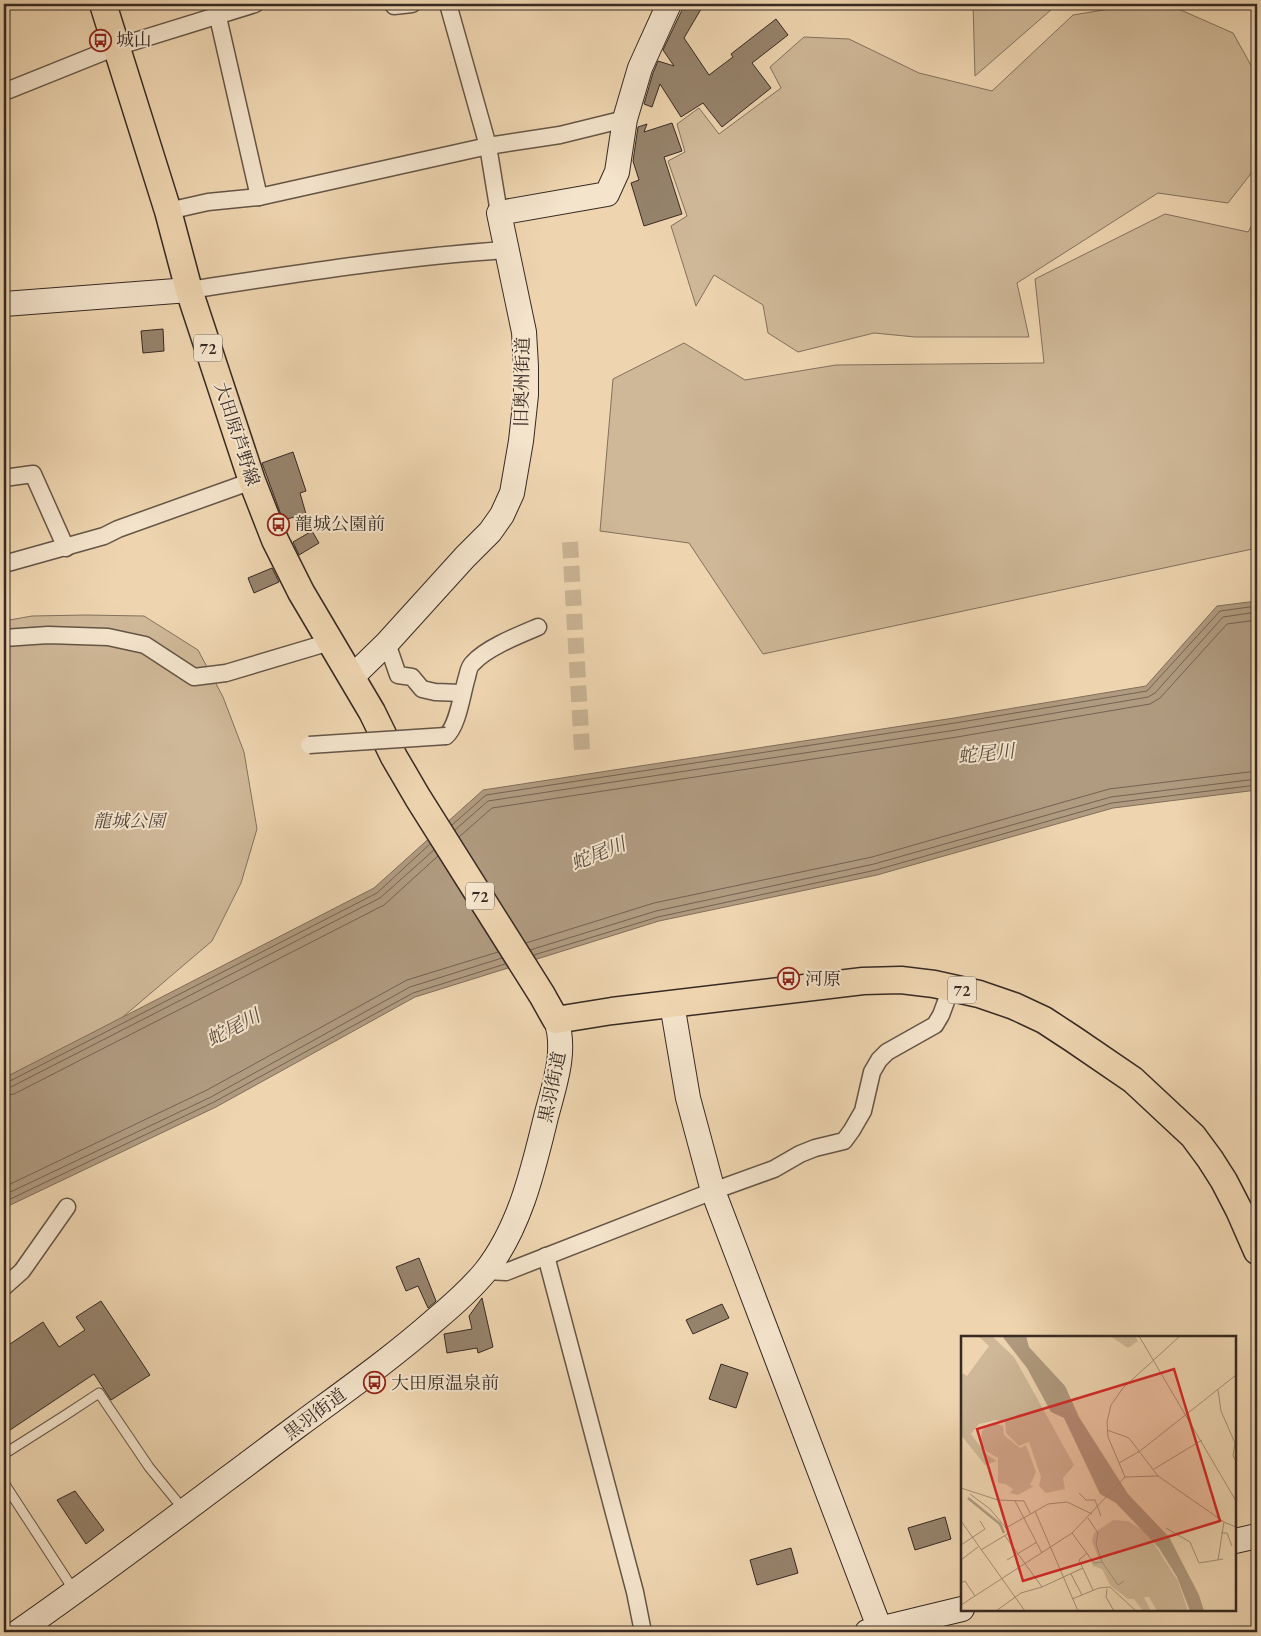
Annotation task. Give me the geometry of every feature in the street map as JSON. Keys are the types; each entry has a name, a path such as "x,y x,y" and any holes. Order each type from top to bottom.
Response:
{"main road":[{"name":"大田原芦野線","path":"103,4 168,211 189,290 252,481 275,540 301,592 352,677"},
{"name":"72","path":"352,677 418,798 556,1020 612,1011 863,981 901,980 979,994 1014,1006 1044,1020 1133,1080 1181,1124 1193,1136 1210,1159 1239,1210 1257,1251"}],"street":[{"path":"4,92 216,9 254,4"},
{"path":"394,4 394,6 412,4"},
{"name":"旧奥州街道","path":"352,677 388,643 490,532 502,515 512,493 521,441 526,395 524,332 506,250 488,146 448,4"},
{"path":"500,213 607,194 617,172 625,119 640,68 669,4"},
{"path":"216,9 259,197"},
{"path":"168,211 208,202 259,197 488,146 560,135 625,119"},
{"path":"4,304 189,290 462,253 506,250"},
{"path":"4,478 33,474 66,548"},
{"path":"4,564 104,536 118,529 252,481"},
{"path":"309,745 446,736 452,728 471,664 486,652 538,627"},
{"path":"4,638 48,635 108,637 145,645 194,678 226,673 330,642"},
{"path":"388,643 398,675 412,677 422,689 429,691 462,693"},
{"path":"486,1271 506,1272 774,1169 815,1148 844,1141 863,1111 872,1072 879,1060 887,1052 935,1025 952,988"},
{"path":"672,1004 688,1098 713,1191 876,1631 961,1608"},
{"name":"黒羽街道","path":"18,1632 75,1592 360,1380 419,1334 466,1293 486,1271 514,1220 526,1191 538,1149 559,1061 561,1043 556,1020"},
{"path":"4,1287 22,1271 67,1207"},
{"path":"546,1256 635,1592 643,1632"},
{"path":"1236,1541 1257,1536"}],"lane":[{"path":"4,1454 98,1393 150,1467 184,1511"},
{"path":"4,1483 75,1592"}],"green space":[{"path":"973,4 1075,4 1052,9 975,76"},
{"path":"1140,4 1167,4 1233,33 1257,76 1256,167 1228,203 1158,193 1017,283 1029,337 915,337 874,333 798,352 768,333 763,305 714,275 696,306 671,226 687,216 668,161 685,152 677,124 699,108 719,134 781,88 770,67 804,37 849,39 919,73 992,91 1073,15"},
{"path":"1165,214 1248,232 1257,217 1257,548 763,654 689,543 600,531 613,379 684,343 745,380 836,365 1044,363 1035,279"},
{"name":"龍城公園","path":"32,616 144,616 198,650 223,697 244,752 257,829 241,883 212,941 77,1056 4,1082 4,621"}],"water":[{"name":"蛇尾川","path":"1257,601 1257,790 1113,808 877,875 659,921 415,997 216,1107 4,1208 4,1078 374,888 483,790 954,718 1146,686 1217,606"}],"building":[{"path":"683,4 704,4 684,38 709,75 733,57 731,54 776,19 788,35 752,63 771,88 722,127 703,103 681,117 660,84 652,107 644,104 658,61 674,66 663,50"},
{"path":"672,123 682,151 664,157 682,214 644,226 631,183 639,180 633,161 638,127 647,124 644,132"},
{"path":"163,329 164,351 143,353 141,331"},
{"path":"293,452 306,491 300,493 306,514 283,520 262,463"},
{"path":"312,531 319,543 299,555 293,542"},
{"path":"272,568 279,582 254,593 248,578"},
{"path":"419,1258 436,1301 428,1308 418,1286 406,1291 396,1267"},
{"path":"482,1298 493,1347 478,1353 477,1348 447,1353 444,1334 472,1329 469,1316"},
{"path":"101,1301 150,1375 111,1400 94,1374 4,1434 4,1348 43,1322 59,1347 85,1330 76,1317"},
{"path":"722,1304 729,1318 693,1334 686,1320"},
{"path":"721,1364 748,1373 736,1408 709,1399"},
{"path":"75,1491 104,1530 86,1544 57,1500"},
{"path":"945,1517 951,1539 915,1550 908,1528"},
{"path":"791,1548 798,1573 757,1585 750,1560"}],"waterway":[{"path":"257,9 272,4"}],"tunnel":[{"path":"570,542 582,750"}],"place":[{"name":"城山","path":"100,40"},
{"name":"龍城公園前","path":"279,524"},
{"name":"河原","path":"789,979"},
{"name":"大田原温泉前","path":"375,1383"}]}
